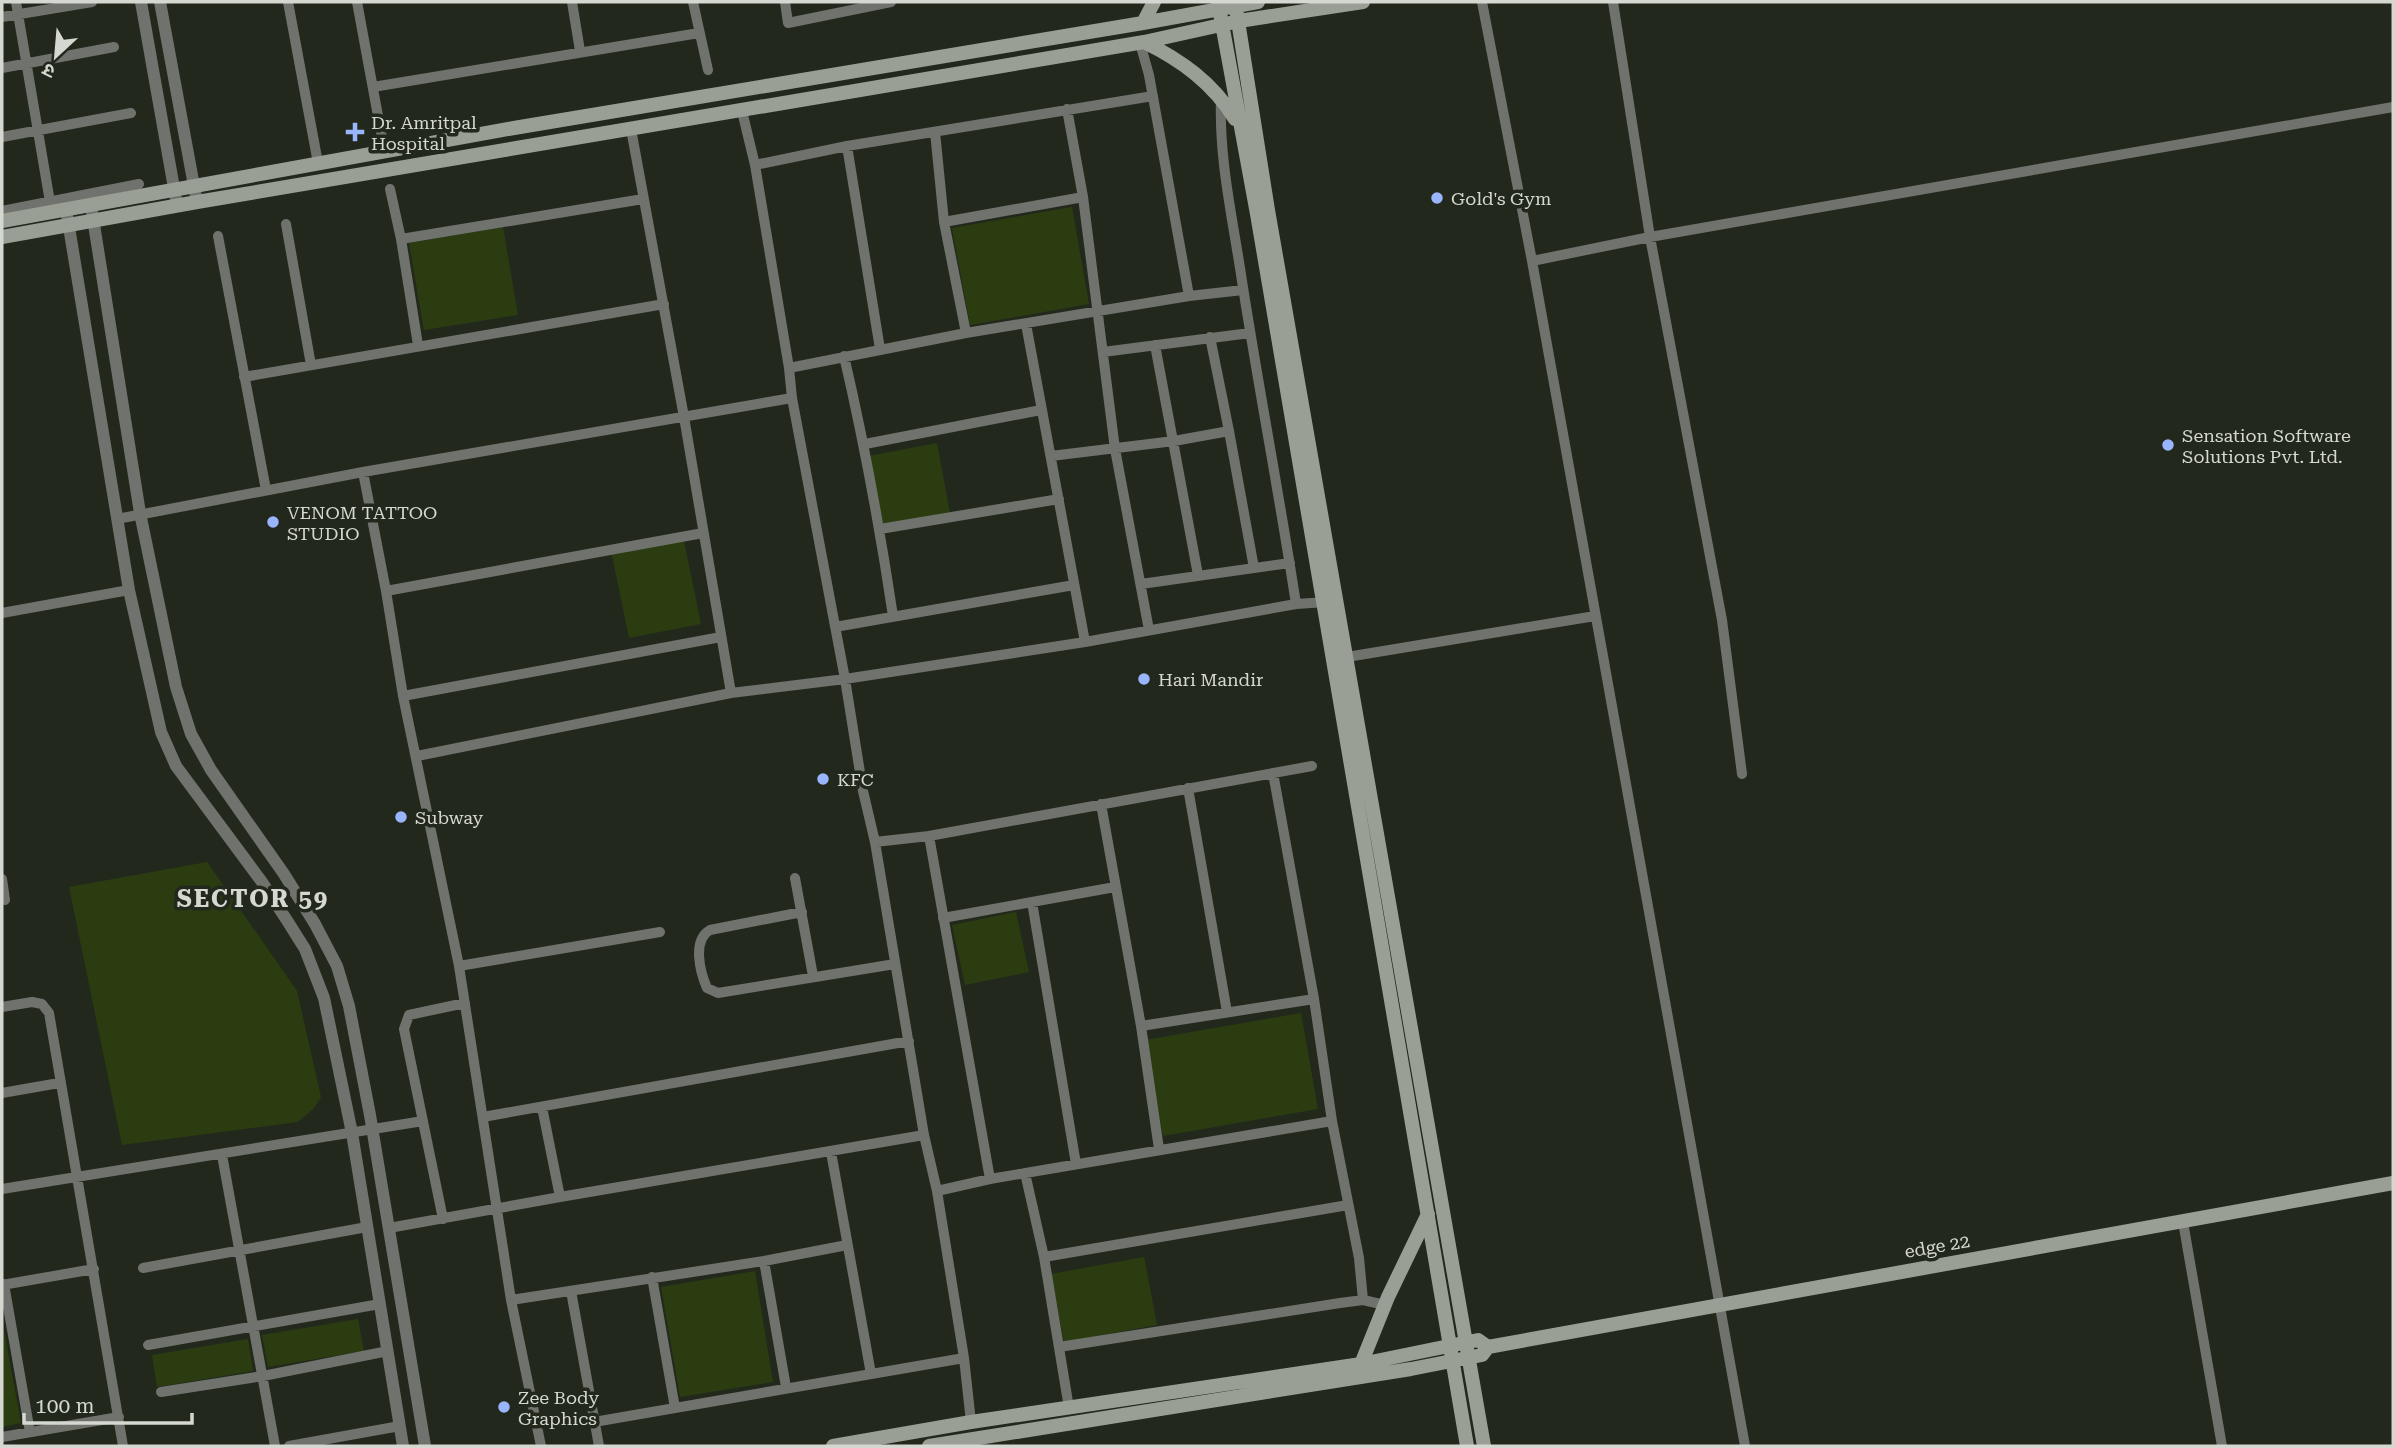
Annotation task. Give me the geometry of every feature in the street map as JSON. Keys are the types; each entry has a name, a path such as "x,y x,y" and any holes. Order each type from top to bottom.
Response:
{"main road":[{"path":"1143,23 1154,2"},
{"path":"2,221 527,126 1143,23 1219,5 1258,2"},
{"path":"2,237 197,201 1142,43 1239,22 1363,2"},
{"path":"1235,4 1270,224 1484,1446"},
{"path":"1219,5 1467,1446"},
{"path":"1142,43 1170,55 1190,70 1221,99 1240,126"},
{"name":"edge 22","path":"1488,1347 2393,1183"},
{"path":"1362,1364 1385,1305 1427,1214"},
{"path":"833,1446 878,1442 971,1422 1362,1364 1451,1354 1469,1358 1482,1355 1488,1347 1478,1340 1465,1343 1451,1354 929,1446"}],"street":[{"path":"16,2 50,202"},
{"path":"2,18 92,2"},
{"path":"141,2 177,205"},
{"path":"160,2 197,201"},
{"path":"288,2 318,163"},
{"path":"357,2 383,143"},
{"path":"572,2 580,51"},
{"path":"693,2 708,70"},
{"path":"785,2 788,23 870,4 891,2"},
{"path":"1482,2 1532,261 1745,1446"},
{"path":"1613,2 1650,237 1722,620 1742,774"},
{"path":"373,87 699,33"},
{"path":"1142,43 1189,296"},
{"path":"2,68 114,47"},
{"path":"755,165 847,146 1153,96"},
{"path":"1221,99 1220,139 1296,604"},
{"path":"1532,261 1650,237 2393,107"},
{"path":"1067,109 1083,197 1115,449 1149,630"},
{"path":"742,111 755,165 792,398 845,679 863,791 875,842 924,1135 937,1191 964,1358 971,1422"},
{"path":"2,137 131,113"},
{"path":"631,129 731,694"},
{"path":"935,132 944,222 966,334"},
{"path":"847,146 880,349"},
{"path":"2,211 139,184"},
{"path":"390,189 418,345"},
{"path":"944,222 1083,197"},
{"path":"401,239 643,199"},
{"path":"92,205 140,513 176,687 191,734 211,770 284,874 337,966 349,1006 425,1446"},
{"path":"66,210 129,590 158,721 167,750 176,766 262,882 305,949 324,998 352,1133 403,1446"},
{"path":"286,223 311,365"},
{"path":"218,236 266,490"},
{"path":"789,368 880,349 1099,311 1243,290"},
{"path":"244,377 664,304"},
{"path":"1026,324 1085,642"},
{"path":"1103,352 1250,333"},
{"path":"1210,337 1254,568"},
{"path":"1156,345 1198,575"},
{"path":"844,356 865,444 893,617"},
{"path":"117,519 363,472 792,398"},
{"path":"865,444 1041,410"},
{"path":"1051,456 1174,441 1229,430"},
{"path":"363,472 403,696 459,966 511,1300 541,1446"},
{"path":"880,529 1059,499"},
{"path":"386,591 704,533"},
{"path":"1141,584 1290,563"},
{"path":"835,626 1074,585"},
{"path":"2,613 129,590"},
{"path":"417,755 731,694 1085,642 1296,604 1338,601"},
{"path":"1347,657 1595,616"},
{"path":"403,696 721,638"},
{"path":"875,842 929,836 1312,765"},
{"path":"1273,773 1314,999 1332,1121 1359,1258 1363,1300"},
{"path":"1188,788 1227,1012"},
{"path":"1101,804 1141,1026 1159,1149"},
{"path":"929,836 990,1179"},
{"path":"795,878 813,976"},
{"path":"2,879 5,900"},
{"path":"943,918 1115,887"},
{"path":"1032,902 1076,1164"},
{"path":"802,912 710,930 704,934 699,948 705,983 718,993 895,964"},
{"path":"459,966 660,932"},
{"path":"1141,1026 1314,999"},
{"path":"2,1007 32,1002 42,1004 49,1013 123,1446"},
{"path":"443,1219 404,1029 409,1015 465,1003"},
{"path":"483,1116 909,1041"},
{"path":"2,1093 59,1083"},
{"path":"542,1107 560,1196"},
{"path":"2,1189 423,1121"},
{"path":"937,1191 1159,1149 1332,1121"},
{"path":"388,1228 560,1196 924,1135"},
{"path":"831,1152 871,1374"},
{"path":"222,1155 275,1446"},
{"path":"1025,1173 1044,1257 1069,1408"},
{"path":"1044,1257 1348,1205"},
{"path":"2183,1222 2222,1446"},
{"path":"143,1268 368,1227"},
{"path":"511,1300 764,1261 847,1245"},
{"path":"764,1261 786,1387"},
{"path":"30,1432 3,1285 94,1269"},
{"path":"652,1277 675,1408"},
{"path":"571,1291 599,1446"},
{"path":"1059,1347 1363,1300 1385,1305"},
{"path":"148,1345 380,1304"},
{"path":"161,1392 263,1376 388,1351"},
{"path":"594,1422 964,1358"},
{"path":"2,1437 119,1417"},
{"path":"289,1446 400,1426"}],"green space":[{"path":"1072,207 1089,304 970,325 952,228"},
{"path":"503,227 518,315 424,330 409,243"},
{"path":"937,443 950,513 882,526 869,456"},
{"path":"684,541 701,624 629,638 612,555"},
{"path":"207,862 297,991 321,1097 314,1108 298,1122 122,1145 69,887"},
{"path":"1016,912 1029,972 965,985 952,925"},
{"path":"1301,1013 1318,1109 1163,1136 1145,1040"},
{"path":"1144,1257 1157,1325 1064,1342 1051,1274"},
{"path":"755,1271 773,1382 680,1397 661,1287"},
{"path":"2,1319 21,1423 2,1427"},
{"path":"358,1319 364,1351 268,1367 262,1335"},
{"path":"248,1339 253,1371 157,1387 152,1355"}],"place":[{"name":"Dr. Amritpal Hospital","path":"355,132"},
{"name":"Gold's Gym","path":"1437,198"},
{"name":"Sensation Software Solutions Pvt. Ltd.","path":"2168,445"},
{"name":"VENOM TATTOO STUDIO","path":"273,522"},
{"name":"Hari Mandir","path":"1144,679"},
{"name":"KFC","path":"823,779"},
{"name":"Subway","path":"401,817"},
{"name":"Zee Body Graphics","path":"504,1407"}],"district":[{"name":"SECTOR 59","path":"253,899"}]}
